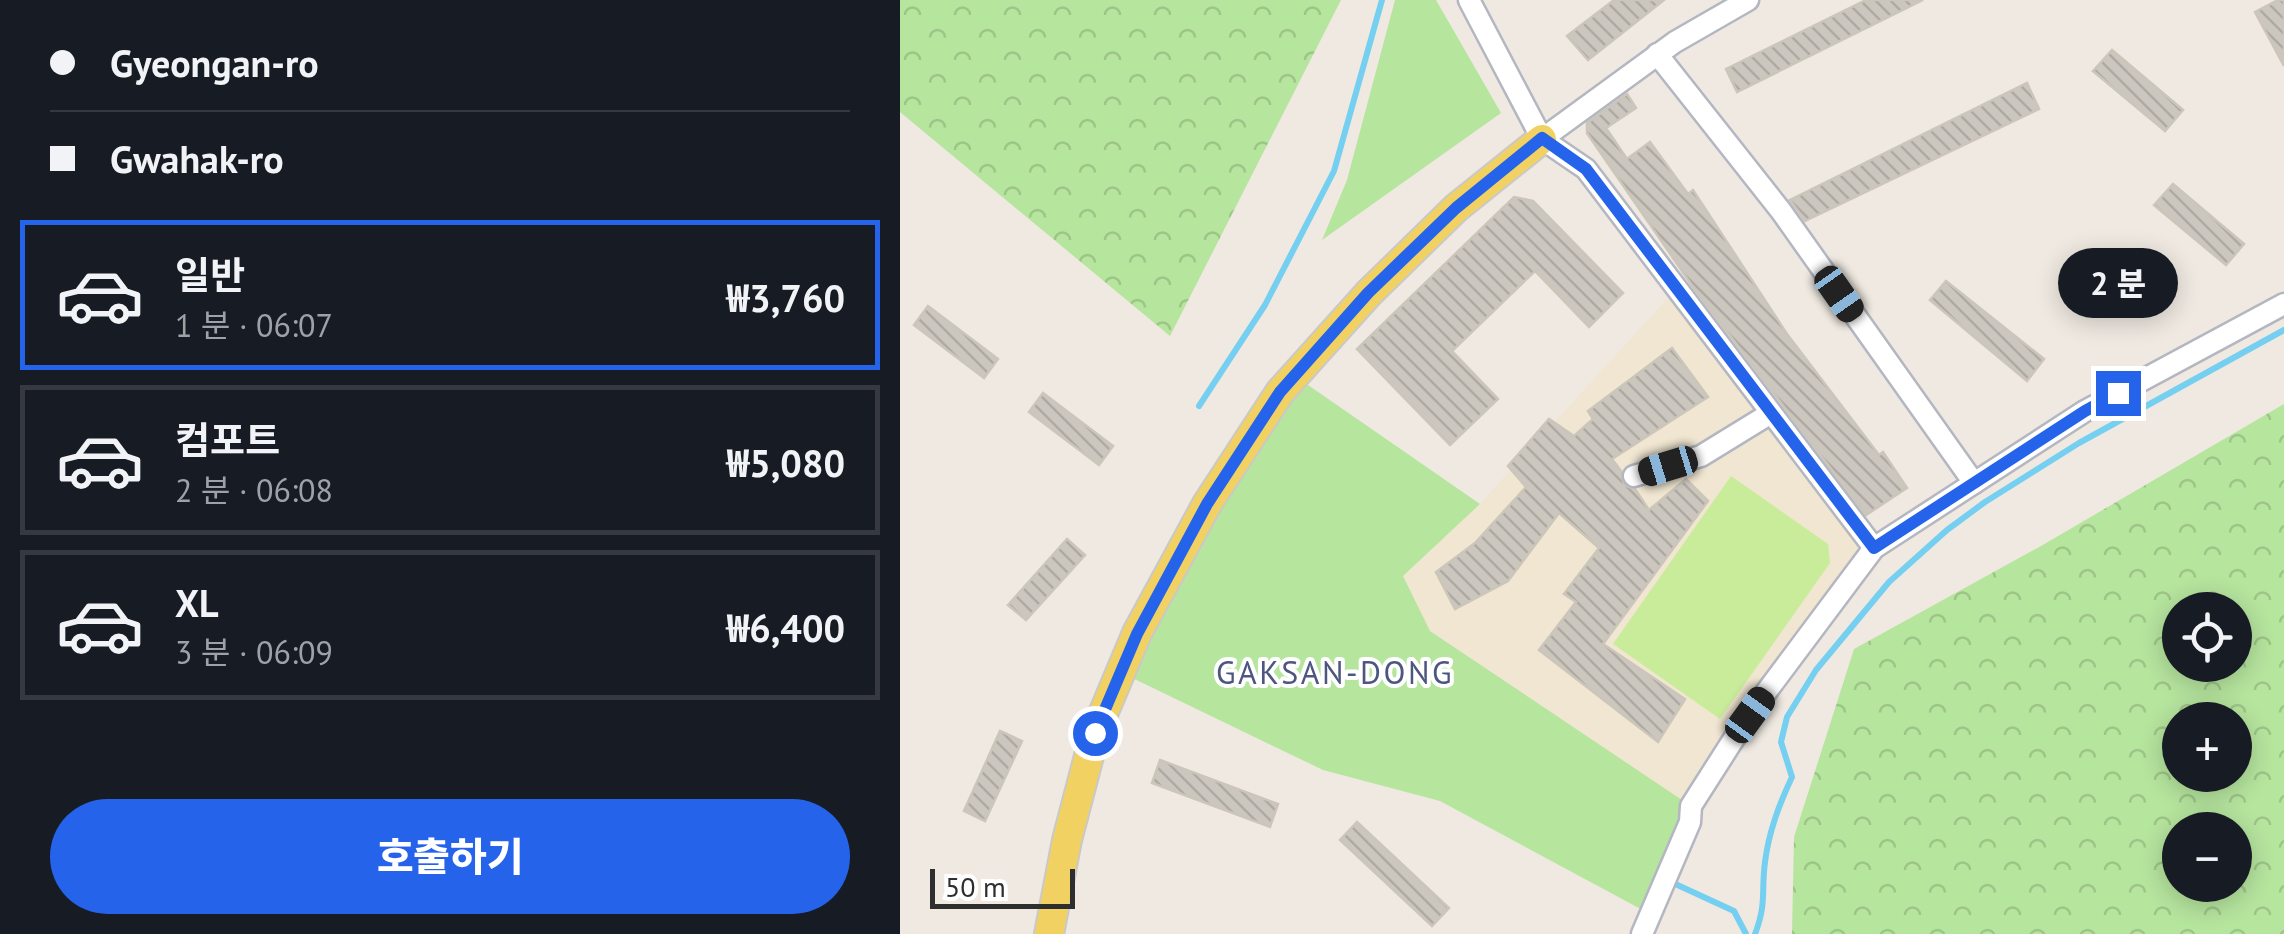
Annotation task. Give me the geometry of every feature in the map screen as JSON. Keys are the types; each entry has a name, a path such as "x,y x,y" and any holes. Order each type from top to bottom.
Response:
{"main road":[{"path":"1050,934 1067,840 1095,733 1137,634 1207,504 1280,392 1368,293 1456,208 1542,138"}],"street":[{"path":"1469,0 1542,138 1586,169 1874,548"},
{"path":"1542,138 1657,54 1748,0"},
{"path":"1657,54 1781,210 1974,483"},
{"path":"1642,934 1690,822 1691,806 1750,715 1874,548 2085,411 2284,304"},
{"path":"1634,476 1702,456 1771,413"}],"shaded area":[{"path":"1677,288 1874,548 1691,806 1430,631 1403,576 1480,504"}],"green space":[{"path":"900,0 1341,0 1170,336 900,112"},
{"path":"1395,0 1436,0 1501,113 1322,240 1347,180"},
{"path":"1295,376 1480,504 1403,576 1430,631 1691,806 1650,914 1440,801 1323,770 1122,673"},
{"path":"2284,404 2284,934 1792,934 1794,837 1854,649 2041,546"},
{"path":"1731,476 1828,544 1830,563 1720,719 1613,644"}],"building":[{"path":"1614,0 1664,0 1588,60 1567,36"},
{"path":"1866,0 1923,0 1737,92 1726,69"},
{"path":"2284,0 2284,66 2255,12"},
{"path":"2112,50 2183,110 2165,131 2093,71"},
{"path":"2027,83 2039,109 1805,221 1790,200"},
{"path":"1627,94 1636,108 1606,128 1627,159 1650,142 1688,194 1693,190 1787,334 1879,455 1883,452 1907,488 1866,515 1693,287 1587,133 1587,123"},
{"path":"2173,184 2244,244 2226,265 2154,205"},
{"path":"1514,197 1533,201 1623,293 1589,327 1535,271 1452,351 1498,399 1450,445 1357,349"},
{"path":"1946,281 2044,359 2027,381 1930,300"},
{"path":"928,306 998,359 984,378 914,325"},
{"path":"1672,348 1708,397 1612,459 1621,471 1624,485 1635,489 1649,510 1686,479 1708,501 1603,644 1685,699 1658,742 1539,650 1576,602 1564,594 1599,548 1559,513 1508,581 1455,609 1436,572 1475,543 1526,487 1508,466 1549,419 1574,436 1593,419 1588,411"},
{"path":"1043,393 1113,446 1099,465 1029,412"},
{"path":"1067,539 1085,555 1026,620 1008,605"},
{"path":"1000,731 1022,741 985,821 964,811"},
{"path":"1160,760 1278,804 1270,827 1152,783"},
{"path":"1357,822 1449,908 1432,926 1340,840"}],"waterway":[{"path":"1199,406 1265,305 1334,171 1382,0"},
{"path":"1755,934 1769,840 1792,777 1781,742 1787,717 1816,670 1889,582 1985,502 2079,443 2284,330"},
{"path":"1671,882 1734,911 1746,934"}],"district":[{"name":"GAKSAN-DONG","path":"1335,672"}],"route":[{"path":"1095,733 1137,634 1207,504 1280,392 1368,293 1456,208 1542,138 1586,169 1874,548 2118,393"}]}
